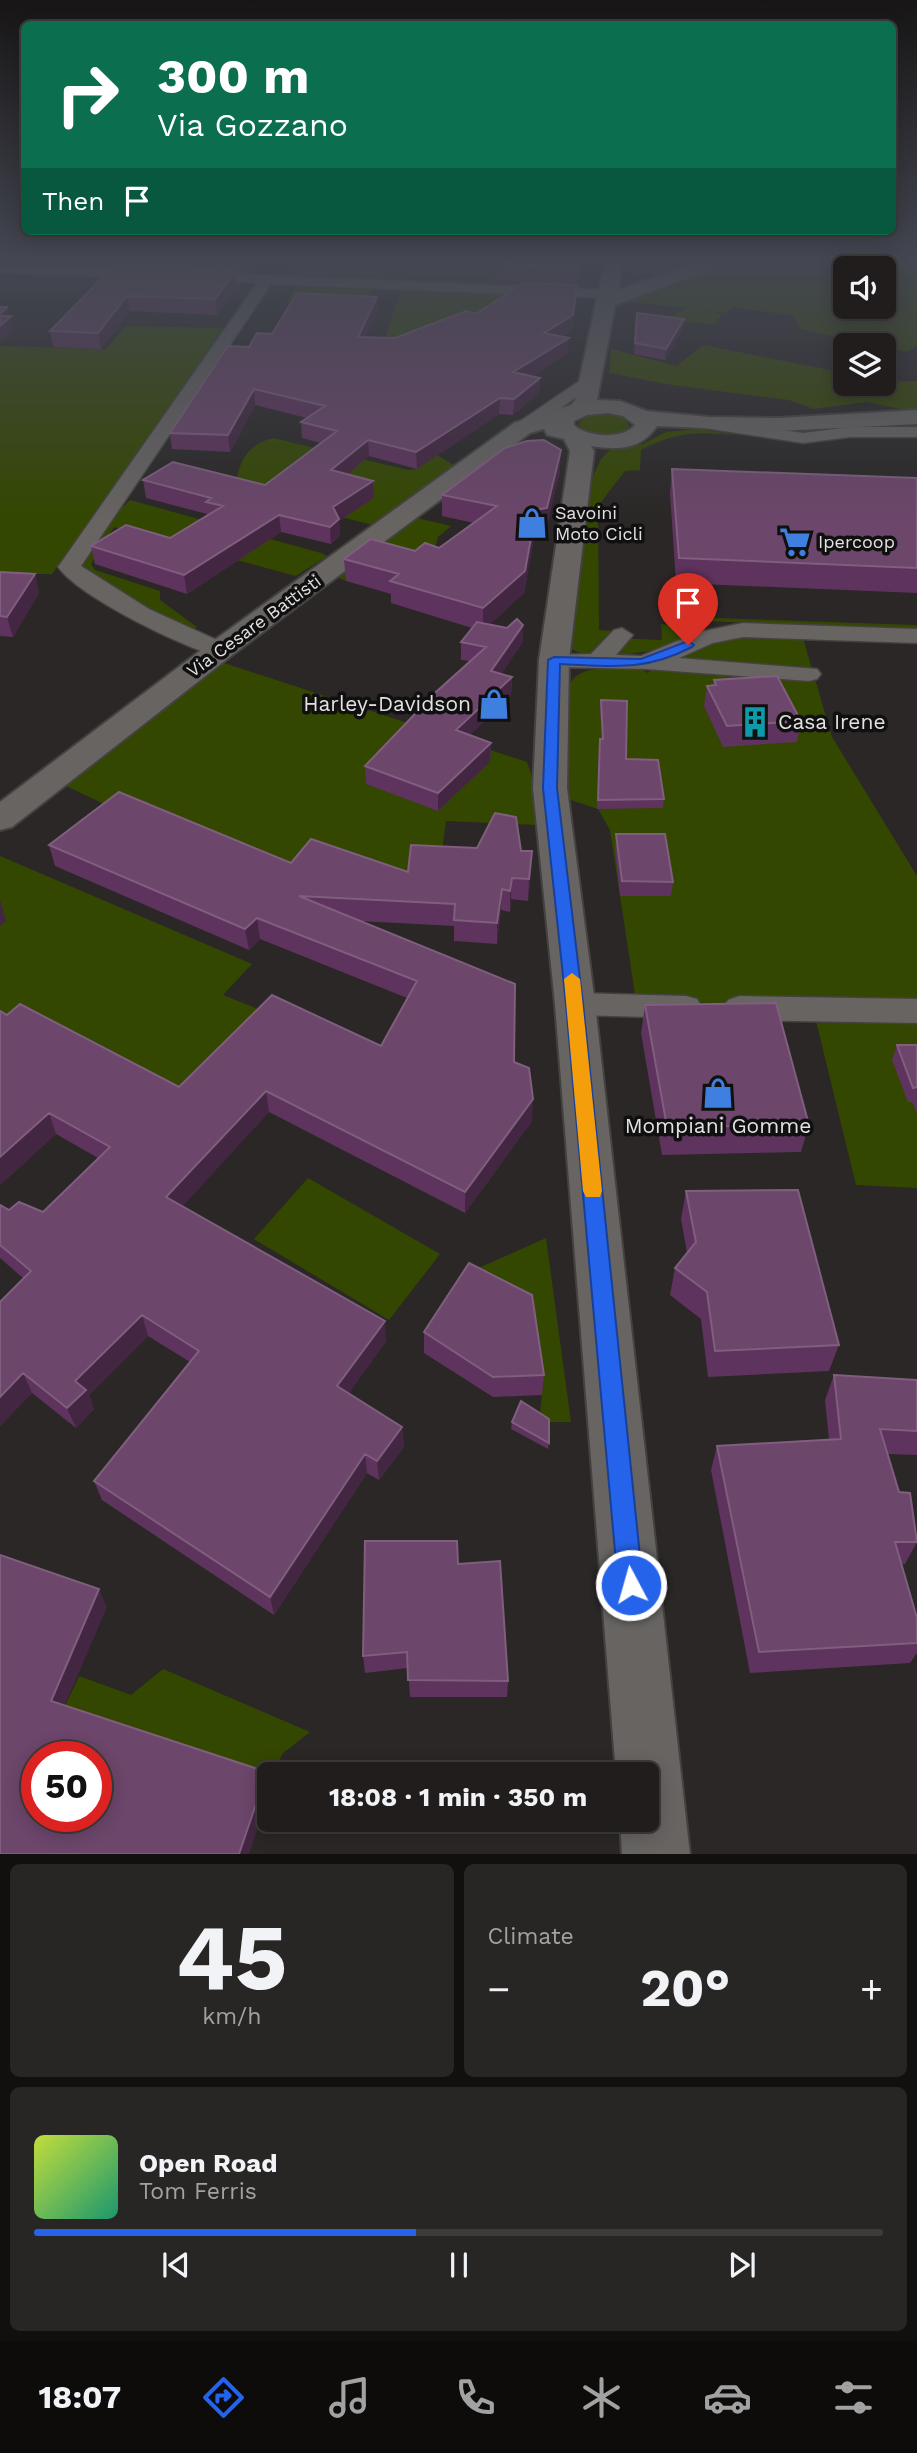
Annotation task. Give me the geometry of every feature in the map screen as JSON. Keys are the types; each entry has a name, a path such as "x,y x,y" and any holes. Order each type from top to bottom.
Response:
{"main road":[{"path":"598,348 586,401 573,433 576,661 550,788 575,1004 656,1854"},
{"path":"592,378 601,397 633,420"},
{"path":"573,433 633,420 819,426 917,417"},
{"path":"573,433 602,446 612,441 633,420"},
{"name":"Via Cesare Battisti","path":"0,819 220,650 516,432 533,430 573,433"},
{"path":"573,433 612,441"}],"street":[{"path":"220,348 69,567 93,587 220,650"},
{"name":"Via Cesare Battisti","path":"516,432 592,378"},
{"path":"710,424 803,439 850,432 917,432"},
{"path":"677,622 726,631 917,636"},
{"path":"641,663 726,631"},
{"path":"576,661 622,635"},
{"path":"576,661 809,674"},
{"path":"575,1004 917,1011"}],"green space":[{"path":"0,348 212,348 52,574 0,574"},
{"path":"382,348 404,348 378,360"},
{"path":"700,348 716,348 833,371 833,396 896,396 896,382 917,381 917,412 866,402 814,409 789,400 672,385 609,373 611,349 677,366"},
{"path":"896,348 914,348 908,352 896,349"},
{"path":"604,413 624,418 630,427 618,434 604,435 589,432 578,424 586,416"},
{"path":"699,429 737,435 688,434 641,450 640,470 625,471 598,506 599,630 615,631 615,638 662,640 661,624 708,630 641,652 599,655 575,651 572,649 587,513 593,476 601,459 612,448 643,444 666,432"},
{"path":"273,438 408,470 417,469 437,455 457,467 377,526 235,490 238,471 250,450"},
{"path":"130,500 327,556 296,576 114,527 91,564 95,570 160,591 160,600 197,627 193,630 94,581 82,566 107,525 105,524"},
{"path":"417,518 451,526 438,537 435,548 372,560 346,581 334,576"},
{"path":"686,617 917,625 917,631 686,620"},
{"path":"802,635 832,737 917,876 917,1008 636,1001 610,830 598,809 568,799 567,688 573,679 589,670 642,669 647,673 669,658 717,638"},
{"path":"221,662 527,762 536,788 537,825 446,821 440,867 408,893 294,883 123,813 62,784"},
{"path":"0,856 252,964 223,995 275,1016 184,1109 0,1012"},
{"path":"814,1013 917,1017 917,1188 856,1185"},
{"path":"308,1178 440,1254 389,1320 254,1239"},
{"path":"546,1238 571,1422 539,1422 542,1395 474,1270"},
{"path":"163,1669 310,1732 282,1754 279,1762 257,1762 257,1782 60,1717 79,1676 131,1695"}],"building":[{"path":"227,348 553,348 513,372 540,378 514,399 500,398 416,452 368,440 331,470 373,481 333,507 339,519 330,527 279,515 184,575 91,546 126,525 170,538 223,506 206,502 211,498 143,480 173,462 265,485 337,431 301,422 325,406 254,389 228,435 170,433"},
{"path":"544,440 561,450 547,508 536,510 525,571 483,608 390,581 399,574 344,559 371,539 415,551 425,543 439,548 497,506 442,495 505,448 527,441"},
{"name":"Ipercoop","path":"672,469 917,478 917,568 679,558"},
{"path":"0,572 35,574 7,617 0,616"},
{"path":"517,619 523,625 491,671 512,677 456,730 491,743 438,793 365,766 436,692 486,647 461,642 477,622 507,628"},
{"path":"777,676 801,721 727,726 707,686 716,685 714,680"},
{"path":"601,700 627,701 626,759 658,760 664,799 598,800 600,739 603,739"},
{"path":"119,792 291,863 311,839 408,872 411,845 477,848 495,813 516,817 521,851 532,851 529,879 512,878 510,891 502,889 497,923 454,920 455,904 299,896 515,984 514,1062 529,1068 533,1099 465,1192 266,1091 166,1197 385,1321 337,1386 402,1427 377,1461 365,1454 270,1597 94,1481 199,1351 142,1315 75,1381 86,1390 67,1408 23,1373 0,1397 0,1302 31,1271 0,1245 0,1205 9,1210 19,1202 43,1212 110,1147 49,1113 0,1157 0,1011 7,1015 20,1004 179,1087 272,995 381,1046 417,981 257,918 245,929 49,845"},
{"path":"616,834 665,834 673,882 622,881"},
{"name":"Mompiani Gomme","path":"776,1003 809,1125 667,1127 645,1005"},
{"path":"897,1045 917,1045 917,1087 913,1088"},
{"path":"798,1190 839,1345 715,1351 707,1292 675,1268 696,1242 686,1191"},
{"path":"469,1263 532,1295 544,1375 493,1377 424,1332"},
{"path":"834,1375 917,1380 917,1431 880,1429 899,1492 910,1493 917,1542 895,1542 917,1618 917,1643 759,1652 717,1446 841,1439"},
{"path":"521,1401 549,1419 549,1443 512,1422"},
{"path":"365,1541 457,1541 458,1564 500,1561 508,1681 408,1680 407,1652 363,1656"},
{"path":"0,1555 99,1589 51,1701 257,1769 257,1801 239,1854 0,1854"}],"slow traffic":[{"path":"572,979 593,1191"}],"place":[{"name":"Savoini Moto Cicli","path":"532,523"},
{"name":"Ipercoop","path":"795,542"},
{"name":"Harley-Davidson","path":"494,704"},
{"name":"Casa Irene","path":"755,722"},
{"name":"Mompiani Gomme","path":"718,1093"}],"route":[{"path":"631,1585 575,1004 550,788 554,660 641,663 660,658 688,645"}]}
